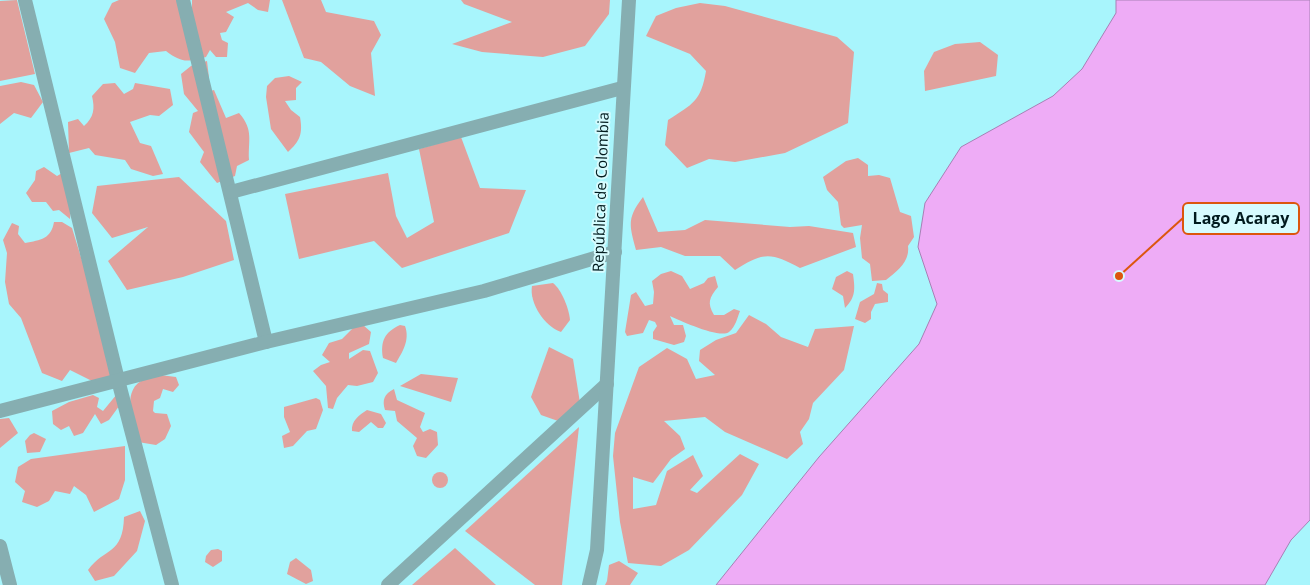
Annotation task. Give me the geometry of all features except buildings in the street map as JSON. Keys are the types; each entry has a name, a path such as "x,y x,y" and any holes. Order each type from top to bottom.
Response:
{"street":[{"path":"25,0 118,380 172,585"},
{"path":"183,0 266,342"},
{"name":"República de Colombia","path":"589,585 597,550 616,252 622,88 629,0"},
{"path":"231,192 622,88"},
{"path":"0,411 266,342 484,291 616,252"},
{"path":"388,585 607,384"},
{"path":"0,546 10,585"}],"shaded area":[{"path":"17,0 35,74 0,81 0,1"},
{"path":"119,0 181,0 192,8 192,0 270,0 268,12 258,10 248,3 226,12 234,17 226,32 220,33 222,40 228,43 227,57 216,57 210,50 206,57 189,60 176,58 166,51 149,53 135,73 120,68 115,42 104,19 112,3"},
{"path":"282,0 321,0 326,12 374,21 381,35 371,53 375,96 350,86 321,62 304,58"},
{"path":"461,0 610,0 609,14 585,46 543,57 482,52 452,44 512,22 464,4"},
{"path":"1116,0 1310,0 1310,520 1291,540 1265,585 716,585 819,457 919,344 937,304 918,247 925,203 961,147 1053,96 1082,69 1116,13"},
{"path":"700,3 725,6 837,37 854,52 848,123 785,153 735,162 709,159 687,168 665,145 668,120 694,101 701,89 706,71 690,54 646,36 656,16 676,8"},
{"path":"980,42 998,55 996,76 925,91 924,71 934,52 955,44"},
{"path":"207,61 209,78 200,94 214,90 226,118 239,113 247,125 249,135 249,160 237,166 235,176 217,183 200,162 204,152 189,132 193,113 198,111 184,94 181,74 191,66"},
{"path":"289,76 302,82 296,88 296,100 285,101 291,110 300,117 301,123 300,137 288,152 271,129 266,97 267,86 275,78"},
{"path":"21,82 34,85 43,102 31,118 14,113 0,124 0,86"},
{"path":"115,83 124,94 133,89 135,83 170,89 173,105 159,116 150,115 130,122 140,143 151,146 163,174 153,176 131,169 125,160 95,155 89,148 69,153 68,122 78,119 84,126 93,112 92,96 103,84"},
{"path":"461,137 480,188 526,190 509,233 402,268 374,241 299,259 285,194 388,173 396,216 407,238 434,222 419,149"},
{"path":"858,158 868,165 868,176 879,175 890,178 900,212 911,216 914,237 908,246 907,257 902,266 886,280 872,281 870,264 862,258 860,238 862,225 844,228 841,225 838,202 827,190 823,177 846,161"},
{"path":"44,167 57,176 64,172 71,208 70,219 59,210 53,211 46,202 32,202 26,193 35,180 36,171"},
{"path":"179,177 226,221 234,260 183,277 127,290 108,261 148,227 112,238 92,213 97,186"},
{"path":"643,197 658,232 685,230 705,220 790,227 809,226 853,233 856,247 800,268 782,259 767,256 753,260 735,270 720,256 685,256 661,247 636,250 631,222 634,211"},
{"path":"54,222 62,222 72,228 96,306 113,377 94,382 70,370 62,381 42,373 21,318 9,304 5,282 7,253 3,240 12,223 19,226 18,234 25,243 44,238 53,228"},
{"path":"671,271 682,276 690,289 715,276 718,287 711,298 710,304 714,315 724,315 734,309 740,311 735,325 729,332 724,334 709,331 670,316 674,325 683,325 686,336 684,342 674,345 653,339 653,332 657,326 655,322 649,320 643,333 627,336 625,332 631,295 636,292 645,306 653,304 654,292 652,281 661,274"},
{"path":"847,271 853,274 854,288 853,296 845,308 843,296 832,289 836,277"},
{"path":"553,283 567,305 570,320 561,332 544,320 533,300 532,286"},
{"path":"877,283 882,284 883,290 888,294 888,302 875,304 871,312 871,319 865,323 855,319 860,302 874,294"},
{"path":"749,315 766,324 781,337 808,347 815,329 854,326 844,370 813,403 809,419 800,432 803,444 787,459 725,432 705,417 664,421 680,436 685,449 671,459 653,483 633,477 633,509 656,505 667,471 693,455 703,476 690,490 697,493 740,454 759,464 742,495 689,550 661,566 628,563 620,522 613,456 615,433 639,367 667,348 687,359 696,379 715,375 699,361 700,350 716,340 736,333"},
{"path":"356,325 363,325 371,332 369,344 349,353 349,359 363,350 370,351 378,373 373,382 357,386 348,385 337,398 333,409 328,408 326,386 313,371 321,365 330,362 322,355 329,343 342,339"},
{"path":"400,325 405,326 407,336 403,350 396,363 383,358 382,347 387,334"},
{"path":"549,347 573,359 580,403 558,421 541,415 531,397"},
{"path":"421,374 458,378 451,402 400,386"},
{"path":"160,375 176,377 179,385 173,392 163,389 160,398 154,401 153,411 155,413 167,414 171,426 165,439 156,445 138,442 130,410 132,393 135,386 141,381"},
{"path":"394,389 397,400 425,413 420,427 423,432 430,429 437,432 438,445 426,458 417,456 413,446 417,438 397,421 395,411 385,410 385,398"},
{"path":"117,394 122,402 109,420 101,424 95,414 83,433 74,436 69,426 61,430 53,424 52,411 69,402 93,395 99,398 97,407 103,411"},
{"path":"316,398 320,400 323,410 316,429 307,431 293,446 284,448 282,436 290,432 284,417 284,407"},
{"path":"367,410 381,414 386,423 383,428 378,428 371,422 359,432 352,431 354,421"},
{"path":"9,418 18,433 0,448 0,419"},
{"path":"579,427 562,585 535,585 465,531"},
{"path":"34,433 46,439 40,452 27,453 25,441"},
{"path":"125,446 125,480 119,499 94,512 86,495 74,486 70,494 55,491 49,501 37,507 22,502 25,491 15,482 18,467 31,459"},
{"path":"440,472 446,474 448,480 446,486 440,488 434,486 432,480 434,474"},
{"path":"140,511 145,521 137,551 114,576 95,581 88,570 117,544 123,529 124,517"},
{"path":"455,548 496,585 412,585"},
{"path":"218,549 222,551 222,561 213,567 205,562 206,556 211,550"},
{"path":"296,558 311,570 313,581 306,584 287,574 290,562"},
{"path":"619,561 638,573 630,585 605,585 609,565"}],"place":[{"name":"Lago Acaray","path":"1119,276"}]}
